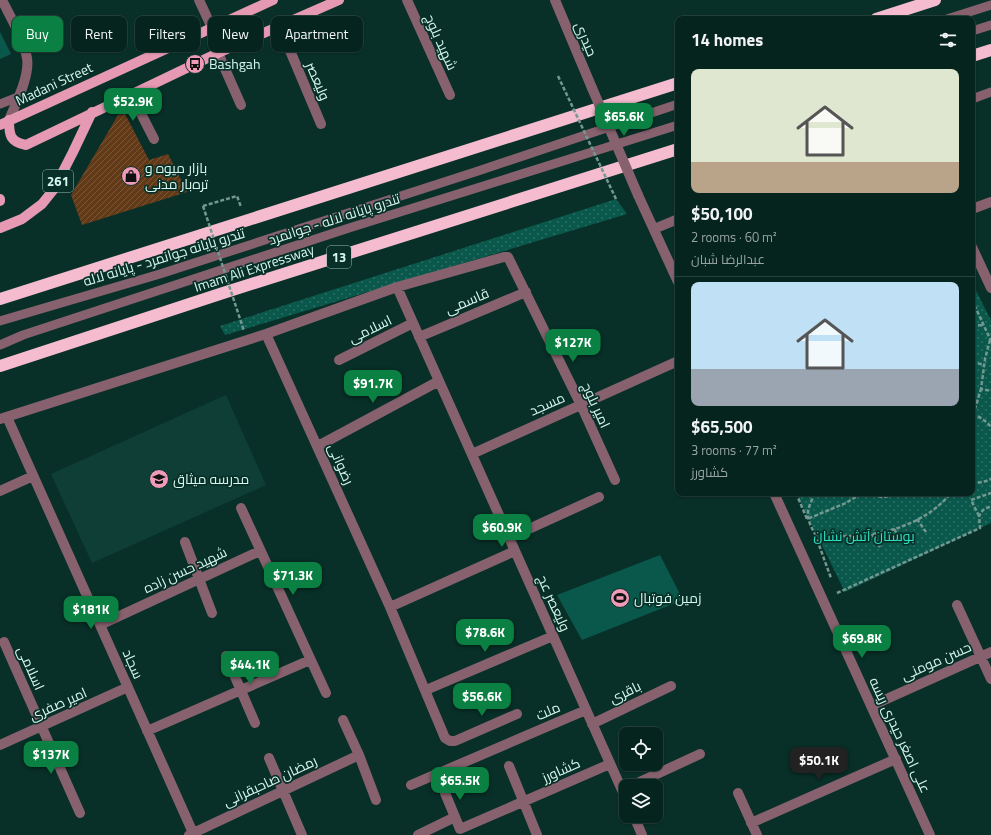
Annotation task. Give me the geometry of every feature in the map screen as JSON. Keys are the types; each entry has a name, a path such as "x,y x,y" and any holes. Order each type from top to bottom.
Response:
{"highway":[{"path":"885,16 935,0"},
{"path":"975,55 991,50"},
{"path":"0,299 675,84"},
{"name":"Imam Ali Expressway","path":"1,366 675,150"}],"main road":[{"name":"Madani Street","path":"235,16 261,2 273,0"},
{"path":"303,16 337,0"},
{"name":"Madani Street","path":"5,123 208,30"},
{"path":"5,123 13,140 17,143 26,145 92,112 218,53 271,31"},
{"name":"261","path":"0,228 22,219 42,204 54,189 92,112"}],"street":[{"path":"2,0 22,43 27,59 26,75 18,97 5,123"},
{"path":"199,0 208,19"},
{"name":"شهید بلوچ","path":"407,0 450,94"},
{"name":"حیدری","path":"555,0 654,229"},
{"name":"ولیعصر","path":"291,52 321,124"},
{"path":"218,53 241,105"},
{"path":"131,94 154,139"},
{"path":"975,208 991,202"},
{"path":"675,220 654,229 675,275"},
{"path":"975,253 991,288"},
{"name":"امیر بلوچ","path":"397,287 508,257 581,405 615,480"},
{"path":"3,418 266,334 397,287"},
{"name":"ولیعصر عج","path":"397,287 610,764 619,779"},
{"name":"قاسمی","path":"419,337 526,292"},
{"name":"اسلامی","path":"339,360 413,323"},
{"name":"رضوانی","path":"266,334 390,607 445,738 450,741 455,741 517,714"},
{"name":"مسجد","path":"472,454 675,362"},
{"path":"318,446 439,382"},
{"name":"سجاد","path":"3,418 33,476 192,834"},
{"path":"0,491 33,476"},
{"name":"علی اصغر حیدری ریسه","path":"775,496 930,835"},
{"path":"509,538 599,497"},
{"path":"241,508 326,693"},
{"path":"185,542 212,613"},
{"name":"شهید حسن زاده","path":"100,625 260,551"},
{"path":"390,607 515,551"},
{"path":"957,605 991,679"},
{"path":"426,690 553,636"},
{"name":"اسلامی","path":"4,642 42,727"},
{"name":"حسن مومنی","path":"871,706 991,652"},
{"path":"226,656 255,723"},
{"path":"147,731 310,660"},
{"name":"باقری","path":"592,724 671,686"},
{"name":"امیر صفری","path":"0,746 128,687"},
{"name":"ملت","path":"411,785 586,710"},
{"path":"343,720 359,754 376,800"},
{"path":"42,727 80,813"},
{"name":"رمضان صاحبقرانی","path":"192,834 359,754"},
{"path":"650,779 700,754"},
{"path":"269,758 302,835"},
{"path":"751,823 896,760"},
{"name":"کشاورز","path":"445,793 461,832 523,802 610,764"},
{"path":"509,766 537,835"},
{"path":"738,793 757,835"},
{"path":"420,834 455,818"},
{"path":"637,823 642,835"}],"lane":[{"path":"956,16 991,5"},
{"path":"975,30 991,25"},
{"path":"975,98 991,92"},
{"path":"0,104 18,97"},
{"name":"تندرو پایانه جوانمرد - پایانه لاله","path":"0,321 168,271 475,172 675,105"},
{"name":"تندرو پایانه لاله - جوانمرد","path":"0,345 23,335 342,230 675,126"}],"path":[{"path":"558,76 616,199"},
{"path":"238,196 203,206 244,331"},
{"path":"975,307 991,341 981,388 975,406"},
{"path":"975,326 983,325"},
{"path":"975,362 985,364"},
{"path":"981,388 991,391"},
{"path":"975,416 988,422 991,427"},
{"path":"975,483 991,479"},
{"path":"837,593 980,528 979,516 971,500 991,493"},
{"path":"797,496 815,534 833,583"},
{"path":"807,519 807,510 814,496"},
{"path":"807,519 846,503 857,496"},
{"path":"877,496 890,496"},
{"path":"815,534 843,536 872,534 894,528 917,519 939,506 948,496"},
{"path":"979,516 983,510 991,506"},
{"path":"917,519 926,532"},
{"path":"894,528 902,541"},
{"path":"872,534 880,547"},
{"path":"835,588 839,597"}],"shaded area":[{"name":"مدرسه میثاق","path":"226,395 266,485 92,563 51,474"}],"green space":[{"path":"0,32 11,54 0,59"},
{"path":"616,199 627,214 225,335 220,326"},
{"name":"بوستان آتش نشان","path":"975,289 991,320 991,523 845,592 797,496 975,496"},
{"name":"زمین فوتبال","path":"660,555 683,600 582,640 557,595"}],"building":[{"name":"بازار میوه و تره‌بار مدنی","path":"125,114 149,160 168,154 187,192 82,225 71,195 118,115"}],"place":[{"name":"Bashgah","path":"195,64"},
{"name":"بازار میوه و تره‌بار مدنی","path":"131,176"},
{"name":"مدرسه میثاق","path":"159,479"},
{"name":"زمین فوتبال","path":"620,598"}]}
